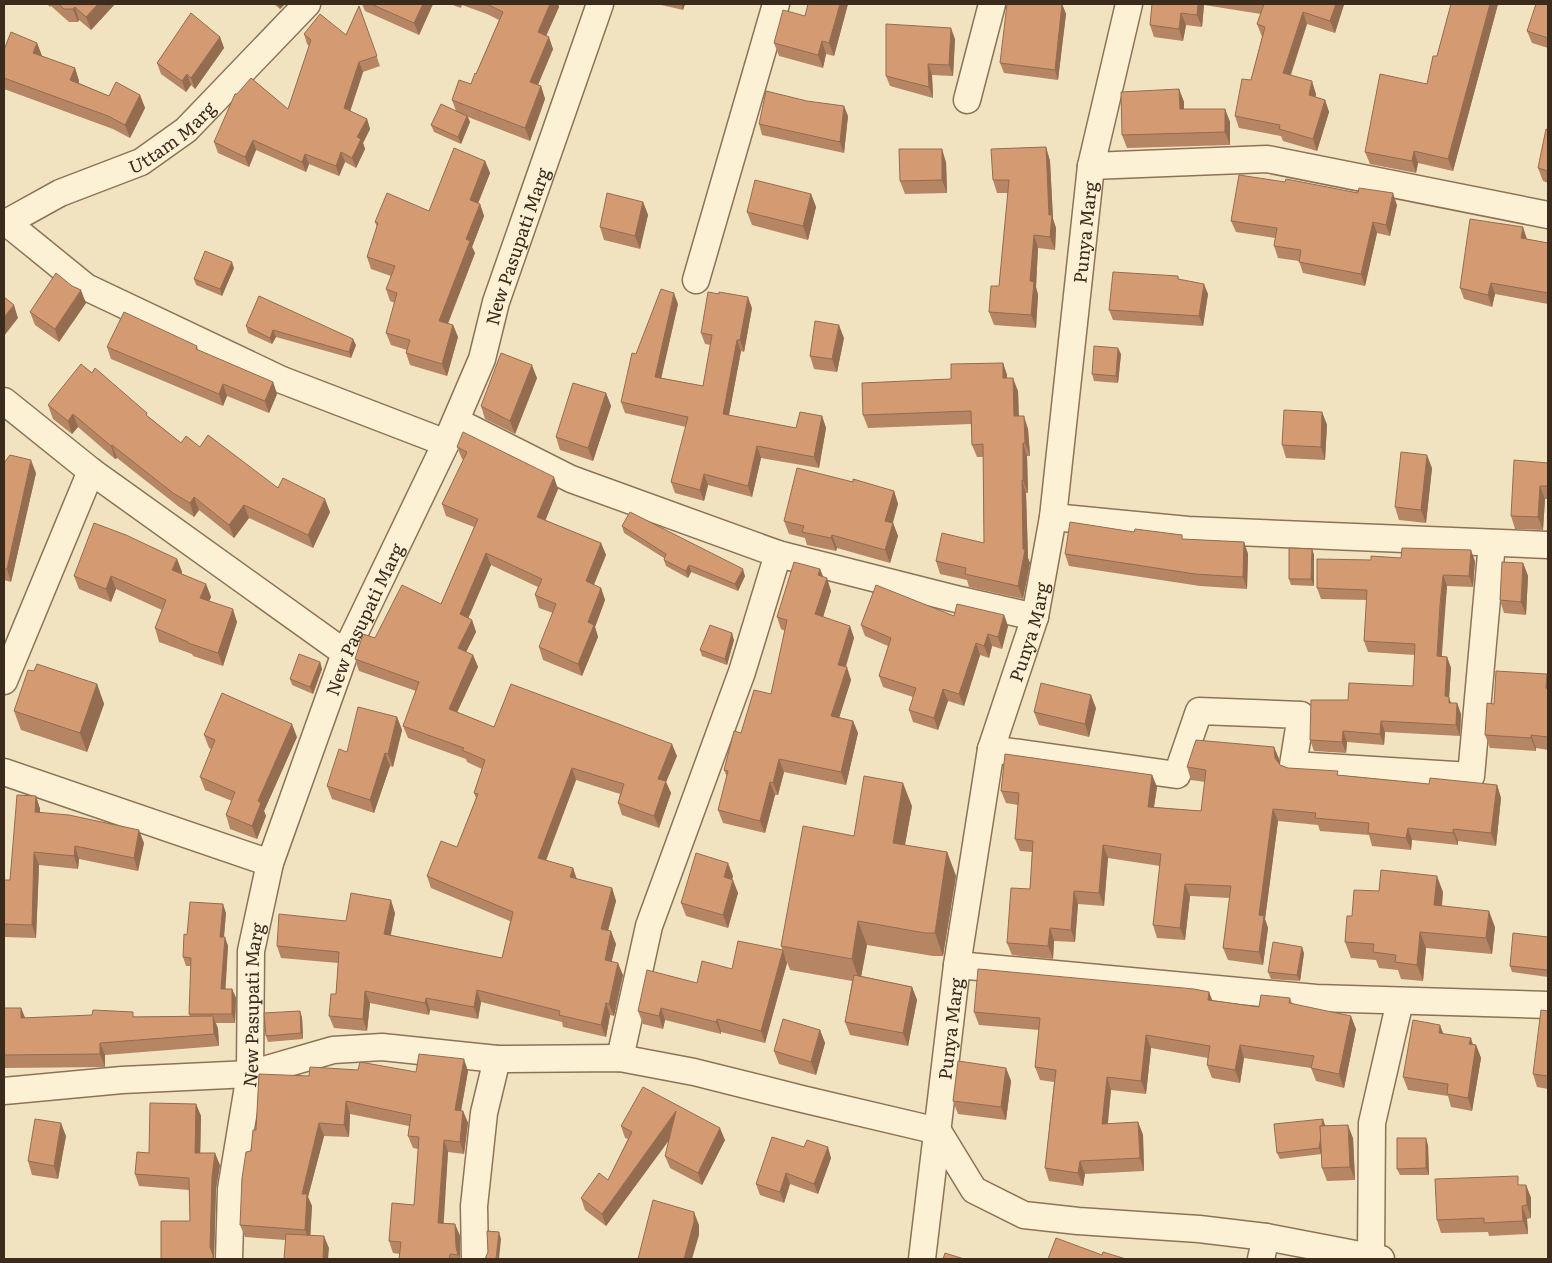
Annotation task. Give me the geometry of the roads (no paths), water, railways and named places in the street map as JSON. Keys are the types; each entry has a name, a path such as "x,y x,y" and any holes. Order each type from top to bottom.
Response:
{"street":[{"name":"Uttam Marg","path":"5,223 60,193 141,162 186,130 307,4"},
{"name":"New Pasupati Marg","path":"229,1259 231,1188 250,1074 251,951 270,863 345,653 451,432 482,359 496,302 600,4"},
{"path":"696,280 776,4"},
{"path":"967,100 992,4"},
{"name":"Punya Marg","path":"922,1259 957,965 991,749 1035,617 1053,517 1091,166 1129,4"},
{"path":"1091,166 1267,159 1548,215"},
{"path":"5,223 86,287 282,380 451,432 571,479 778,554 1035,617"},
{"path":"4,401 91,471 345,653"},
{"path":"4,681 91,471"},
{"path":"1053,517 1188,530 1548,545"},
{"path":"991,749 1177,775 1199,711 1301,715 1293,765 1471,776 1492,543"},
{"path":"620,1058 649,926 742,672 778,554"},
{"path":"4,772 270,863"},
{"path":"957,965 1316,998 1548,1005"},
{"path":"4,1091 122,1080 250,1074 333,1050 382,1047 497,1059 620,1058 694,1072 938,1130 974,1190 1024,1215 1199,1229 1263,1248 1376,1259 1372,1123 1400,1001"},
{"path":"475,1259 474,1206 484,1113 497,1059"}]}
